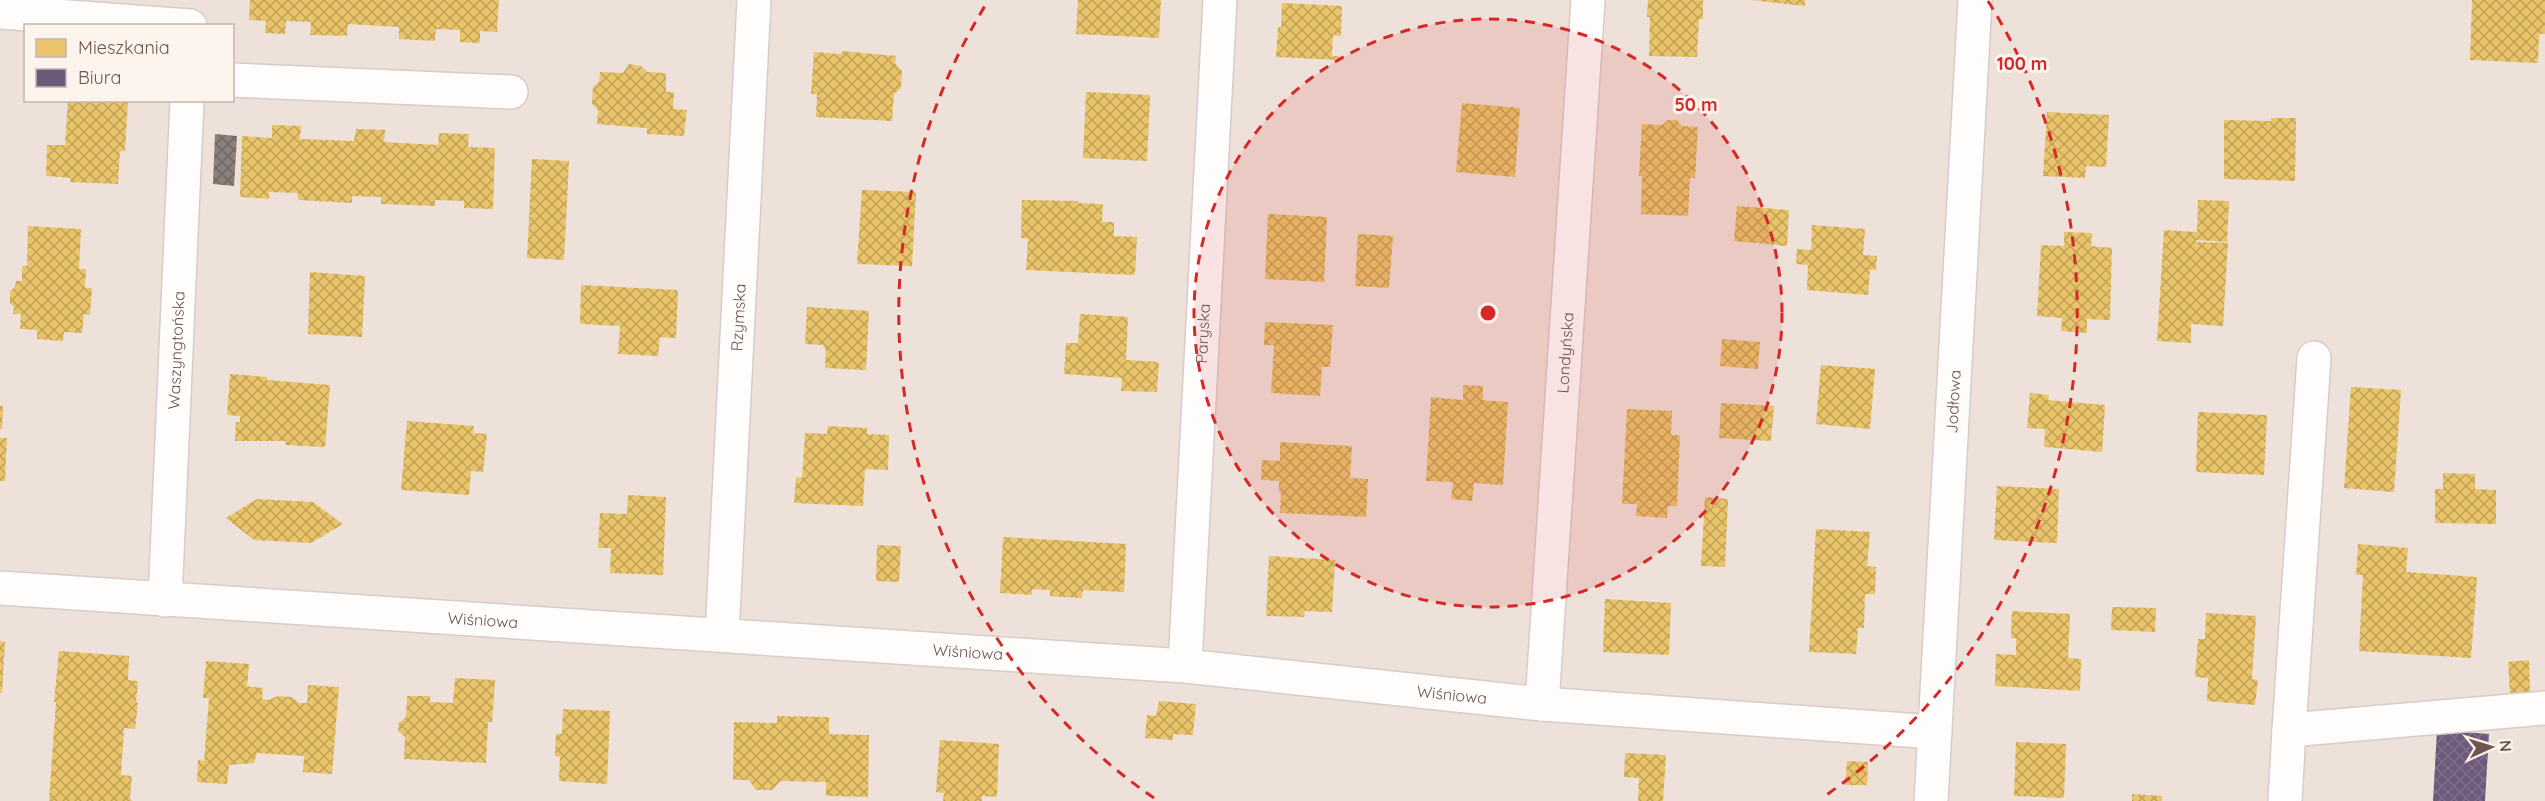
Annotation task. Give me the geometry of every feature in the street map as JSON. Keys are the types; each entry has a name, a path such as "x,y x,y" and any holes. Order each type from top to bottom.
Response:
{"street":[{"path":"190,24 192,0"},
{"name":"Rzymska","path":"722,635 754,0"},
{"name":"Paryska","path":"1185,666 1220,0"},
{"name":"Londyńska","path":"1542,704 1588,0"},
{"name":"Jodłowa","path":"1931,801 1976,0"},
{"path":"1,12 163,24"},
{"path":"234,80 511,92"},
{"name":"Waszyngtońska","path":"165,600 187,102"},
{"path":"2285,801 2314,358"},
{"name":"Wiśniowa","path":"0,588 1185,666 1542,704 1935,732"},
{"path":"2289,730 2545,708"}],"shaded area":[{"path":"0,0 2545,0 2545,801 0,801"}],"building: Mieszkania":[{"path":"250,0 499,0 497,32 480,31 480,43 460,42 460,30 436,29 435,41 399,39 399,27 348,24 347,36 310,35 311,22 286,21 285,34 265,33 266,21 249,20"},
{"path":"1078,0 1161,0 1159,38 1076,34"},
{"path":"1648,0 1703,0 1703,19 1699,19 1697,57 1649,56"},
{"path":"1751,0 1805,0 1805,6"},
{"path":"2472,0 2545,0 2545,34 2539,34 2538,63 2470,60"},
{"path":"1282,3 1342,6 1341,36 1333,35 1332,56 1339,56 1339,60 1276,57"},
{"path":"843,51 896,56 895,63 902,71 901,88 894,94 892,121 816,117 817,94 811,94 814,52 840,54"},
{"path":"629,64 641,66 647,72 666,73 666,92 674,92 673,109 687,110 684,136 647,134 647,128 597,124 598,110 592,104 593,87 599,82 600,72 623,73"},
{"path":"1086,92 1150,95 1147,161 1083,158"},
{"path":"68,102 128,102 125,151 120,151 118,184 70,182 71,178 46,176 47,145 65,145"},
{"path":"1462,103 1520,108 1515,177 1456,172"},
{"path":"2047,112 2109,115 2106,167 2086,166 2085,178 2043,176"},
{"path":"2271,118 2296,118 2295,181 2224,179 2224,120 2271,121"},
{"path":"1668,120 1677,120 1682,126 1698,127 1695,178 1690,178 1688,216 1641,214 1642,176 1639,176 1642,124 1662,125"},
{"path":"272,125 301,126 300,139 354,141 356,129 385,130 384,142 438,145 439,133 469,134 468,147 495,148 493,209 464,208 464,201 435,200 435,206 381,204 381,197 352,196 352,203 298,200 298,193 269,192 269,199 240,197 242,136 272,138"},
{"path":"532,159 569,161 564,260 527,258"},
{"path":"862,190 916,192 912,266 857,264"},
{"path":"1022,200 1103,204 1102,222 1114,222 1114,236 1137,237 1135,275 1026,270 1028,239 1021,238"},
{"path":"2198,200 2229,201 2227,242 2196,240 2196,242 2228,243 2223,326 2191,324 2191,343 2157,341 2164,230 2197,232"},
{"path":"1737,206 1789,210 1787,246 1734,241"},
{"path":"1268,214 1327,217 1324,282 1265,279"},
{"path":"1812,225 1865,229 1863,255 1877,256 1876,270 1870,270 1868,295 1807,290 1808,265 1796,264 1797,249 1811,250"},
{"path":"28,226 81,229 79,269 86,269 85,288 92,288 90,315 84,314 82,333 64,332 63,341 37,339 37,330 20,329 21,314 13,314 14,307 10,303 10,291 15,287 16,281 22,281 22,266 27,266"},
{"path":"2064,232 2092,233 2091,246 2112,248 2110,320 2087,319 2087,333 2061,331 2062,318 2037,316 2041,245 2064,246"},
{"path":"1358,234 1393,236 1389,288 1355,286"},
{"path":"310,272 365,276 362,337 308,334"},
{"path":"581,285 678,290 676,338 660,337 658,356 618,354 620,326 580,324"},
{"path":"807,307 869,311 866,370 825,368 826,351 823,345 805,344"},
{"path":"1080,314 1128,317 1126,360 1159,362 1157,392 1121,391 1122,378 1064,374 1066,343 1078,343"},
{"path":"1265,322 1333,325 1330,367 1322,367 1320,396 1271,393 1274,345 1264,345"},
{"path":"1722,339 1760,342 1758,369 1720,366"},
{"path":"1821,365 1875,369 1870,429 1816,424"},
{"path":"230,374 267,377 267,380 330,385 325,447 285,445 286,441 235,441 236,422 240,422 240,416 227,415"},
{"path":"1463,385 1483,386 1483,400 1508,402 1503,485 1474,483 1472,501 1451,499 1453,482 1426,481 1431,397 1463,400"},
{"path":"2351,387 2401,390 2394,492 2344,488"},
{"path":"2030,393 2049,395 2048,400 2105,405 2102,452 2044,447 2045,429 2027,428"},
{"path":"1721,403 1774,406 1771,441 1719,438"},
{"path":"0,406 3,406 2,429 0,429"},
{"path":"1627,409 1672,411 1671,435 1680,435 1677,506 1668,506 1667,518 1636,516 1637,504 1622,504"},
{"path":"2198,412 2267,415 2264,475 2196,472"},
{"path":"407,421 474,426 473,433 487,434 483,472 471,471 469,495 401,490"},
{"path":"828,426 867,428 867,434 889,435 888,470 865,469 863,506 794,503 796,477 802,478 805,433 827,434"},
{"path":"0,438 7,438 5,481 0,481"},
{"path":"1280,442 1352,446 1350,478 1368,479 1366,517 1280,513 1279,481 1261,480 1262,460 1280,461"},
{"path":"2443,473 2475,474 2475,489 2496,490 2496,524 2435,523 2435,489 2443,489"},
{"path":"1997,486 2059,489 2057,543 1994,540"},
{"path":"628,495 666,497 663,575 610,573 611,548 598,548 600,513 627,514"},
{"path":"1705,497 1728,499 1725,567 1701,566"},
{"path":"257,499 313,502 343,524 311,543 254,540 226,518"},
{"path":"1816,529 1870,532 1867,566 1876,567 1875,594 1865,594 1864,628 1858,628 1856,654 1809,652"},
{"path":"1003,537 1126,544 1124,592 1083,590 1082,598 1050,596 1050,590 1032,589 1032,595 1000,593"},
{"path":"2358,544 2408,548 2406,572 2477,577 2471,658 2359,651 2363,575 2356,575"},
{"path":"877,545 901,546 899,582 876,581"},
{"path":"1269,556 1335,560 1332,612 1305,611 1304,617 1266,616"},
{"path":"1605,599 1671,603 1669,655 1603,652"},
{"path":"2112,607 2156,608 2155,632 2111,630"},
{"path":"2012,611 2070,614 2068,658 2081,659 2080,691 1995,686 1996,654 2016,655 2016,638 2011,638"},
{"path":"2206,613 2256,616 2252,679 2258,680 2255,705 2207,701 2208,678 2195,677 2198,639 2205,639"},
{"path":"0,641 5,642 2,693 0,693"},
{"path":"59,651 129,656 128,680 138,681 136,702 138,703 135,729 124,728 121,775 132,776 130,798 132,801 49,801"},
{"path":"2529,660 2530,692 2510,693 2508,662"},
{"path":"206,661 249,664 247,686 263,688 262,699 268,700 278,696 292,697 299,703 307,703 308,685 339,687 332,774 303,772 304,756 257,753 254,763 229,765 227,784 197,782 198,760 204,761 209,698 203,698"},
{"path":"455,678 495,680 492,722 488,722 486,763 404,759 405,737 398,731 399,723 406,717 407,696 430,696 430,702 453,703"},
{"path":"1159,701 1196,704 1193,735 1173,734 1173,740 1145,738 1147,715 1156,716"},
{"path":"563,709 610,711 607,784 559,781 560,757 555,756 556,734 562,734"},
{"path":"777,716 829,717 829,734 869,735 868,797 826,796 826,782 781,781 772,790 756,790 749,780 733,780 734,722 777,723"},
{"path":"940,740 999,744 997,797 982,796 982,801 943,801 944,793 936,792"},
{"path":"2016,742 2066,744 2064,798 2014,796"},
{"path":"1625,753 1666,755 1663,801 1638,801 1639,778 1624,777"},
{"path":"1847,761 1868,762 1867,785 1845,785"},
{"path":"2132,794 2162,796 2162,801 2132,801"}],"building: Biura":[{"path":"2437,730 2489,734 2485,801 2433,801"}],"building: Przemysł":[{"path":"215,134 237,136 234,186 213,184"}]}
